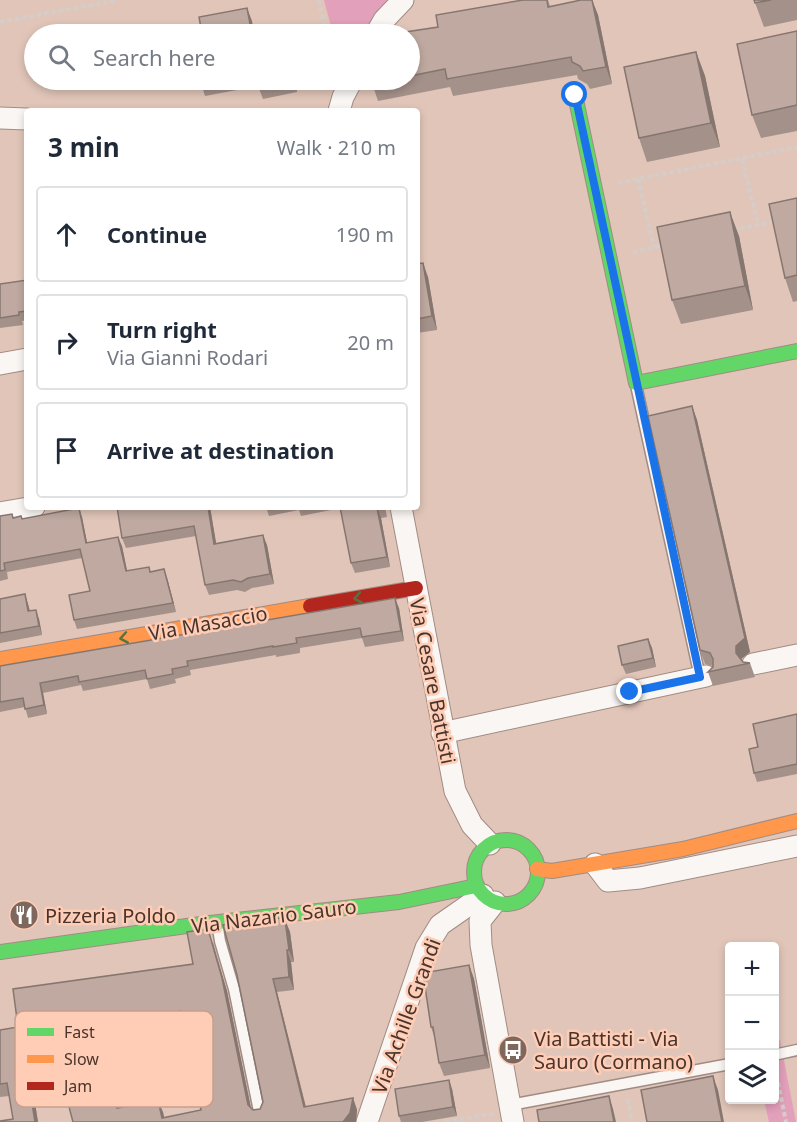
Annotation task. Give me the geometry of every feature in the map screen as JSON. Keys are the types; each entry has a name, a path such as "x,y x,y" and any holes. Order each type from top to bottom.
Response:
{"street":[{"path":"382,24 403,0"},
{"path":"340,108 346,90"},
{"path":"575,95 636,383 797,351"},
{"path":"0,118 24,119"},
{"path":"0,364 24,360"},
{"path":"0,513 24,509"},
{"name":"Via Cesare Battisti","path":"402,510 442,733 455,791 472,825 490,844"},
{"name":"Via Masaccio","path":"0,659 416,588"},
{"path":"753,664 797,655"},
{"path":"442,733 703,677"},
{"path":"537,869 552,871 682,849 797,821"},
{"path":"484,894 508,904 521,901 531,892 537,880 537,869 533,856 525,847 515,842 504,841 490,844 478,856 474,866 484,894 480,921 481,945 511,1113"},
{"path":"595,864 608,881 640,878 797,846"},
{"name":"Via Nazario Sauro","path":"0,952 217,922 399,902 452,893 484,894"},
{"name":"Via Achille Grandi","path":"367,1122 426,948 440,926 484,894"}],"lane":[{"path":"636,383 703,677"},
{"path":"217,922 234,989 260,1116"},
{"path":"779,1054 797,1050"},
{"path":"511,1113 626,1084 725,1065"}],"path":[{"path":"0,22 117,0"},
{"path":"319,0 324,24"},
{"path":"593,187 797,147"},
{"path":"742,159 758,224"},
{"path":"638,179 654,247"},
{"path":"723,232 777,220"},
{"path":"609,257 665,244"},
{"path":"626,1084 632,1122"},
{"path":"779,1088 786,1122"},
{"path":"445,1122 511,1113"}],"shaded area":[{"path":"324,0 389,0 370,24 330,24"},
{"path":"779,1040 796,1122 769,1122 765,1104 779,1104"}],"building":[{"path":"523,0 547,0 548,7 592,0 606,67 583,71 580,66 572,62 571,57 447,79 445,69 420,74 420,30 438,27 436,15"},
{"path":"754,0 771,0 755,3"},
{"path":"247,8 250,24 200,24 199,17"},
{"path":"797,31 797,105 752,115 737,44"},
{"path":"696,52 711,123 639,138 624,67"},
{"path":"797,198 797,275 785,278 769,204"},
{"path":"730,212 745,286 672,300 657,227"},
{"path":"423,263 432,316 420,318 420,264"},
{"path":"24,280 24,311 19,312 19,315 0,318 0,284"},
{"path":"692,406 745,638 736,646 736,653 743,662 750,663 708,672 713,667 713,659 710,653 700,650 648,416"},
{"path":"79,510 86,543 118,537 126,571 149,567 150,572 164,569 173,603 74,620 69,595 90,591 80,549 4,563 5,570 0,571 0,516 12,514 13,518 21,516 22,519"},
{"path":"117,510 208,510 214,544 263,535 270,574 248,578 241,582 233,580 205,585 194,526 122,538"},
{"path":"341,510 377,510 387,557 351,563"},
{"path":"25,594 28,611 36,610 39,626 0,633 0,599"},
{"path":"395,598 401,631 362,637 360,628 296,638 297,643 187,661 188,666 172,669 173,674 147,679 145,670 79,682 78,676 40,683 44,705 25,709 23,698 0,702 0,666"},
{"path":"648,639 653,658 622,665 618,646"},
{"path":"797,714 797,764 754,773 749,749 758,747 753,724"},
{"path":"282,918 285,920 289,950 287,950 289,977 273,979 304,1107 353,1098 350,1113 343,1122 73,1122 69,1107 160,1107 162,1118 201,1110 200,1107 213,1107 213,1011 16,1011 13,989 193,964 187,932 208,929 222,978 248,1105 253,1110 260,1109 263,1102 237,975 223,925"},
{"path":"469,965 485,1055 439,1063 423,973"},
{"path":"15,1028 15,1107 33,1107 35,1122 0,1122 13,1119 7,1083 0,1084 0,1030"},
{"path":"713,1076 722,1122 647,1122 641,1090"},
{"path":"449,1080 453,1107 399,1116 395,1089"},
{"path":"609,1096 614,1122 539,1122 537,1110"}],"traffic: fast":[{"path":"575,95 636,383 797,351"},
{"path":"506,840 524,846 532,854 538,872 532,890 524,898 506,904 488,898 480,890 474,872 480,854 488,846 506,840"},
{"path":"0,952 201,924 399,902 476,886"}],"traffic: slow":[{"path":"0,659 310,606"},
{"path":"537,869 552,871 683,849 797,821"}],"traffic: jam":[{"path":"310,606 416,588"}],"place":[{"name":"Pizzeria Poldo","path":"24,915"},
{"name":"Via Battisti - Via Sauro (Cormano)","path":"513,1050"}],"route":[{"path":"575,95 700,677 630,692"}]}
